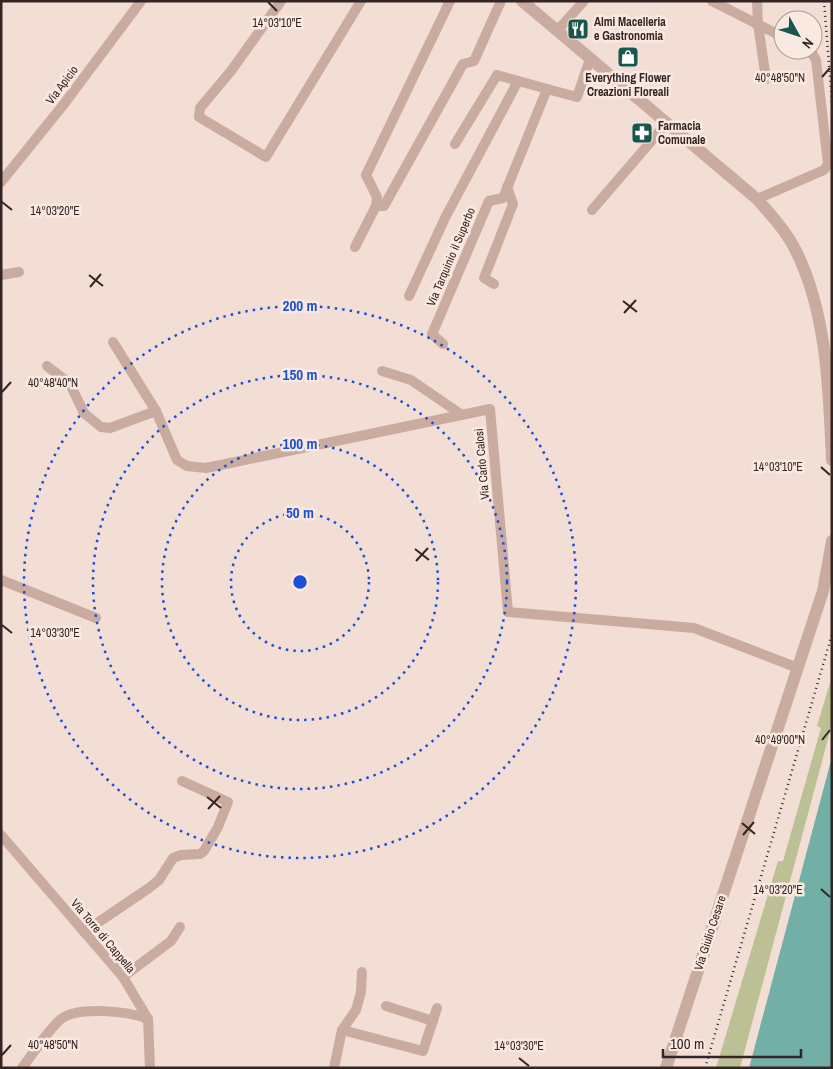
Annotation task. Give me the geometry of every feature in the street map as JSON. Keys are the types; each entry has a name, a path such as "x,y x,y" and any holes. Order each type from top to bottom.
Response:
{"street":[{"name":"Via Apicio","path":"1,182 64,104 141,1"},
{"path":"281,1 230,71 200,108 199,117 266,157 362,1"},
{"path":"355,247 376,206 377,197 366,175 450,1"},
{"path":"376,206 384,206 463,64 474,61 501,1"},
{"path":"522,1 757,199 778,222 796,250 811,287 821,331 832,460"},
{"path":"557,31 584,1"},
{"path":"712,1 773,32"},
{"path":"757,1 758,24 766,79"},
{"path":"455,144 497,75 577,97 590,58"},
{"path":"757,199 824,170 828,164 816,60"},
{"path":"409,296 446,218 518,81"},
{"name":"Via Tarquinio il Superbo","path":"443,344 432,334 489,201 503,198 546,89"},
{"path":"592,210 666,124"},
{"path":"494,284 484,278 513,204 507,187"},
{"path":"1,275 19,272"},
{"name":"Via Carlo Calosi","path":"113,342 156,411 177,460 187,466 206,468 490,409 508,612 694,628 798,668"},
{"path":"47,366 70,384 84,413 101,427 110,428 156,411"},
{"path":"382,371 411,380 462,415"},
{"name":"Via Giulio Cesare","path":"666,1068 823,591 832,541"},
{"path":"1,580 96,618"},
{"path":"84,932 159,880 173,858 200,854 204,851 218,827 228,802 182,781"},
{"name":"Via Torre di Cappella","path":"1,835 123,977 148,1019 150,1068"},
{"path":"123,977 171,941 180,927"},
{"path":"334,1068 342,1030 356,1010 361,992 362,972"},
{"path":"386,1006 433,1020"},
{"path":"342,1030 423,1051 437,1008"},
{"path":"22,1068 62,1019 82,1012 94,1011 139,1015 148,1019"}],"green space":[{"path":"832,676 832,724 740,1068 716,1068 778,861 783,861 821,728 817,726"}],"water":[{"path":"832,757 832,1068 749,1068"}],"railway":[{"path":"824,1 832,103"},
{"path":"705,1068 832,634"}],"place":[{"name":"Almi Macelleria e Gastronomia","path":"578,29"},
{"name":"Everything Flower Creazioni Floreali","path":"628,57"},
{"name":"Farmacia Comunale","path":"642,133"}]}
